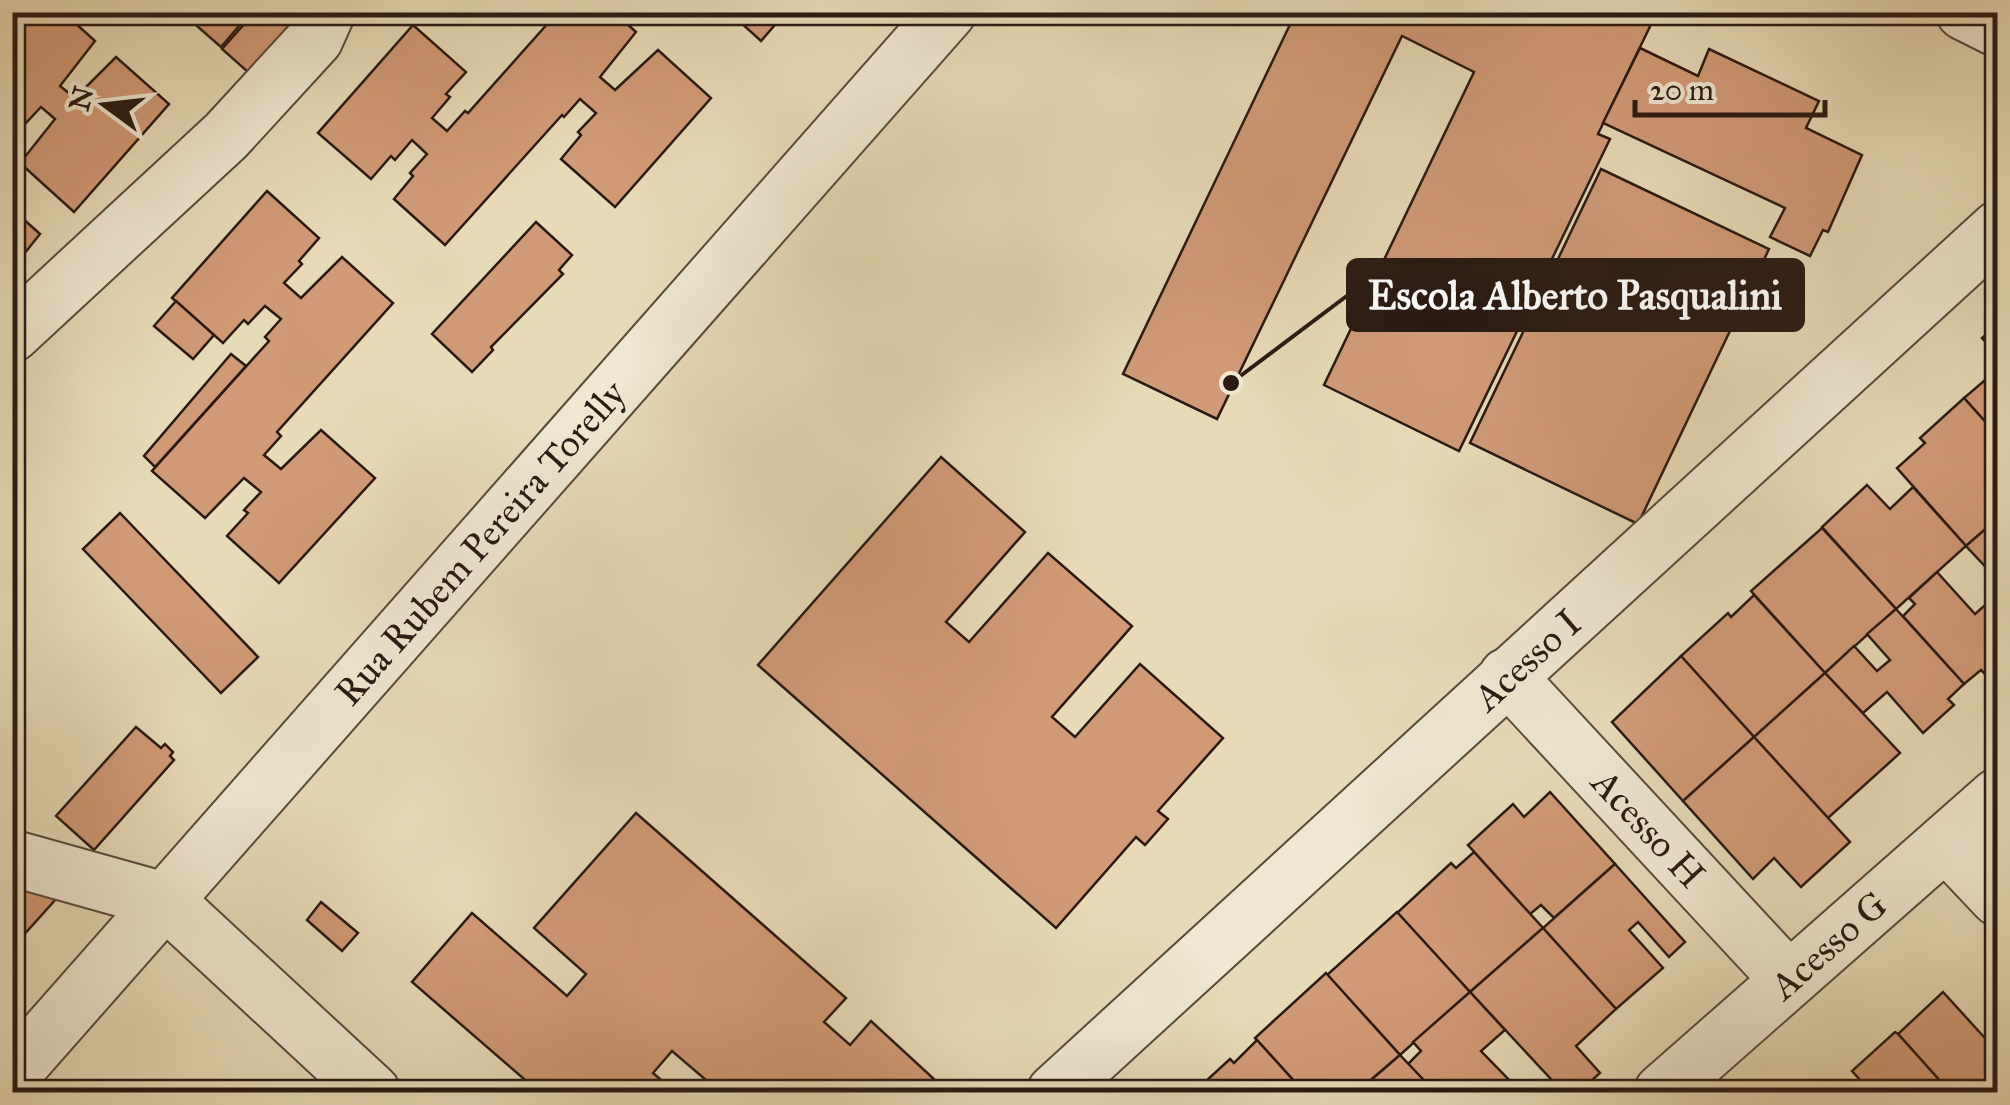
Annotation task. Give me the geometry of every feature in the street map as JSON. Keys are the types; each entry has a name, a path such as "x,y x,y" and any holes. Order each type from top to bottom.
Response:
{"street":[{"path":"12,334 226,136 314,39 327,12"},
{"name":"Rua Rubem Pereira Torelly","path":"12,1074 948,12"},
{"path":"1964,12 1998,29"},
{"name":"Acesso I","path":"1055,1092 1998,228"},
{"name":"Acesso H","path":"1506,676 1788,980"},
{"name":"Acesso G","path":"1662,1092 1998,796"},
{"path":"1946,843 1998,898"},
{"path":"12,858 166,900 372,1092"}],"building":[{"path":"23,12 63,12 95,41 60,86 75,98 116,57 169,104 74,212 20,163 55,119 41,107 24,125 20,122 12,131 12,25"},
{"path":"181,12 251,12 221,47"},
{"path":"255,12 289,12 304,26 257,80 222,49"},
{"path":"558,12 614,12 636,32 600,77 615,90 658,50 711,98 615,207 561,159 596,113 580,99 445,245 394,199 427,154 412,140 371,179 318,133 413,25 466,72 446,94 450,97 432,118 447,131 465,111 468,113"},
{"path":"729,12 786,12 761,41"},
{"path":"1296,12 1657,12 1598,134 1610,139 1459,451 1324,385 1474,72 1402,36 1217,419 1123,374"},
{"path":"1640,48 1698,76 1709,49 1819,101 1806,128 1862,155 1828,232 1823,230 1810,256 1770,237 1785,208 1603,123"},
{"path":"1601,169 1769,249 1638,524 1470,443"},
{"path":"267,191 319,238 284,283 301,298 342,257 393,303 277,432 281,436 264,455 281,469 321,430 375,478 279,583 227,536 261,492 244,478 205,518 152,471 269,341 265,337 281,319 265,306 248,324 244,320 223,343 172,298"},
{"path":"12,209 40,234 12,269"},
{"path":"536,222 572,255 559,270 563,274 491,347 493,350 472,372 432,334"},
{"path":"176,301 214,335 193,359 154,326"},
{"path":"1998,324 1998,355 1982,338"},
{"path":"231,354 246,366 155,467 144,456"},
{"path":"1998,369 1998,436 1964,398"},
{"path":"1964,398 1998,436 1998,518 1966,546 1897,468 1925,443 1920,438"},
{"path":"941,457 1025,532 946,622 969,642 1048,553 1132,626 1052,717 1075,737 1140,664 1223,738 1158,811 1168,819 1145,845 1136,837 1056,928 758,665"},
{"path":"1867,485 1890,509 1913,487 1966,546 1896,609 1822,527"},
{"path":"120,513 258,657 221,693 83,549"},
{"path":"1998,518 1998,580 1966,546"},
{"path":"1822,528 1896,609 1825,673 1751,591"},
{"path":"1937,572 1975,614 1998,594 1998,665 1986,675 1981,670 1964,684 1903,616 1915,604 1909,598"},
{"path":"1754,595 1825,673 1754,737 1681,656"},
{"path":"1896,609 1964,684 1948,699 1954,705 1923,733 1887,692 1863,713 1825,673 1854,646 1877,671 1890,660 1867,634"},
{"path":"1681,656 1754,737 1683,801 1612,722"},
{"path":"1825,673 1900,753 1828,818 1754,737"},
{"path":"136,727 161,748 165,744 173,752 170,756 174,760 94,850 56,816"},
{"path":"1754,737 1850,842 1801,887 1774,858 1753,879 1683,801"},
{"path":"1550,792 1615,864 1554,918 1541,905 1530,914 1468,845 1513,804 1524,817"},
{"path":"636,813 846,998 824,1022 850,1045 871,1021 948,1092 720,1092 672,1051 653,1073 675,1092 539,1092 412,982 472,913 567,996 586,974 534,928"},
{"path":"1474,852 1543,928 1470,992 1397,913 1451,863 1456,868"},
{"path":"1615,864 1685,942 1669,957 1638,922 1629,930 1663,968 1616,1009 1543,928"},
{"path":"12,871 56,899 12,948"},
{"path":"321,902 358,933 342,951 307,920"},
{"path":"1397,912 1470,992 1400,1055 1327,975"},
{"path":"1543,928 1616,1009 1576,1046 1600,1073 1579,1092 1563,1092 1470,992"},
{"path":"1326,973 1400,1055 1357,1092 1304,1092 1255,1038"},
{"path":"1470,992 1505,1030 1481,1051 1515,1086 1515,1092 1435,1092 1408,1064 1421,1051 1413,1042"},
{"path":"1943,992 1984,1037 1998,1025 1998,1092 1950,1092 1898,1034"},
{"path":"1895,1032 1950,1092 1871,1092 1852,1071"},
{"path":"1257,1040 1304,1092 1194,1092 1230,1059 1234,1063"},
{"path":"1400,1055 1435,1092 1357,1092"}],"place":[{"name":"Escola Alberto Pasqualini","path":"1231,383"}]}
